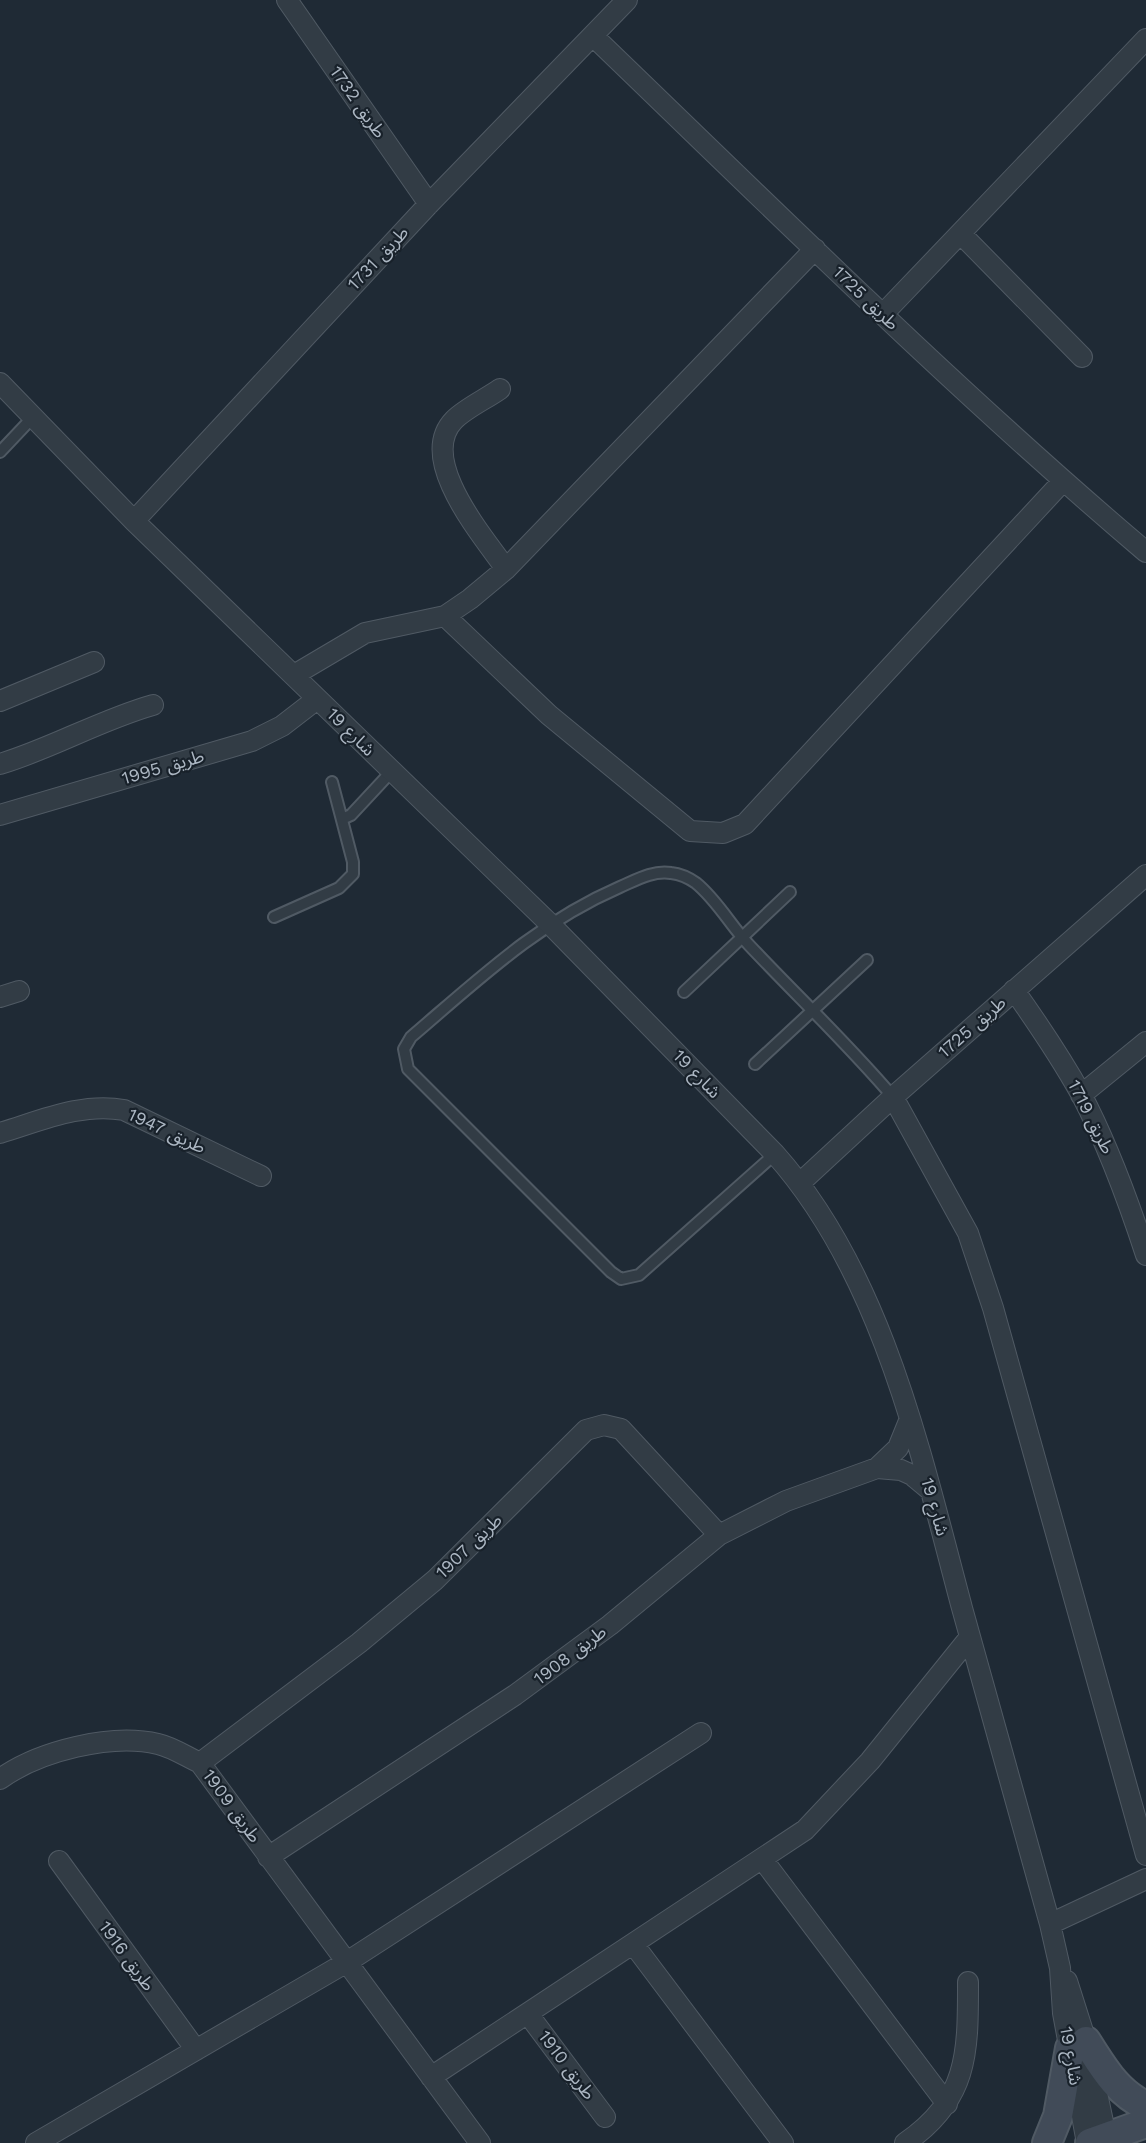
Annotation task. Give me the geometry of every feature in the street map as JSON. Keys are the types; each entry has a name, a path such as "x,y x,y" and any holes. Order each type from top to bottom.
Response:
{"street":[{"name":"طريق 1732","path":"287,0 429,204"},
{"name":"طريق 1731","path":"134,520 429,204 627,0"},
{"name":"طريق 1725","path":"593,36 883,314 1063,481 1146,552"},
{"path":"883,314 1146,39"},
{"path":"961,234 1082,357"},
{"path":"294,675 365,633 445,616 506,569 814,249"},
{"name":"شارع 19","path":"0,383 134,520 549,924 775,1154 801,1183 848,1258 886,1351 931,1490 1050,1924 1060,1968 1074,2000 1078,2044 1095,2141"},
{"path":"500,389 453,420 442,444 448,482 506,569"},
{"path":"445,616 549,715 690,831 723,833 745,824 1063,481"},
{"path":"0,701 94,662"},
{"name":"طريق 1995","path":"0,815 252,741 282,726 317,699"},
{"path":"0,764 34,753 114,717 153,705"},
{"name":"طريق 1725","path":"801,1183 893,1097 1146,875"},
{"name":"طريق 1719","path":"1014,990 1050,1041 1081,1095 1114,1164 1146,1255"},
{"path":"1081,1095 1146,1042"},
{"path":"893,1097 968,1233 993,1308 1146,1855"},
{"name":"طريق 1947","path":"0,1133 89,1107 106,1107 124,1110 261,1176"},
{"name":"طريق 1908","path":"268,1857 524,1689 610,1625 719,1535 786,1502 877,1468 898,1448 909,1421"},
{"name":"طريق 1907","path":"200,1763 406,1605 435,1580 586,1430 604,1425 621,1429 719,1535"},
{"path":"877,1468 889,1468 912,1475 931,1490"},
{"path":"431,2077 805,1830 834,1802 970,1637"},
{"path":"36,2143 347,1962 701,1733"},
{"name":"طريق 1909","path":"0,1779 12,1770 92,1742 126,1739 160,1744 200,1763 480,2143"},
{"path":"762,1860 947,2104"},
{"name":"طريق 1916","path":"59,1861 196,2050"},
{"path":"1050,1924 1146,1879"},
{"path":"634,1945 783,2143"},
{"path":"905,2143 928,2126 947,2104 962,2073 966,2057 968,1982"},
{"name":"طريق 1910","path":"528,2013 605,2117"},
{"path":"1078,2044 1111,2080 1146,2106"},
{"path":"1047,2143 1058,2116 1078,2044"},
{"path":"1095,2141 1146,2123"}],"lane":[{"path":"0,452 34,416"},
{"path":"342,819 351,815 391,772"},
{"path":"274,917 339,888 350,879 353,862 332,782"},
{"path":"775,1154 639,1275 621,1279 611,1272 408,1069 403,1056 411,1037 516,946 595,898 646,875 672,873 689,879 704,891 742,937 893,1097"},
{"path":"684,992 790,891"},
{"path":"755,1064 867,960"}]}
